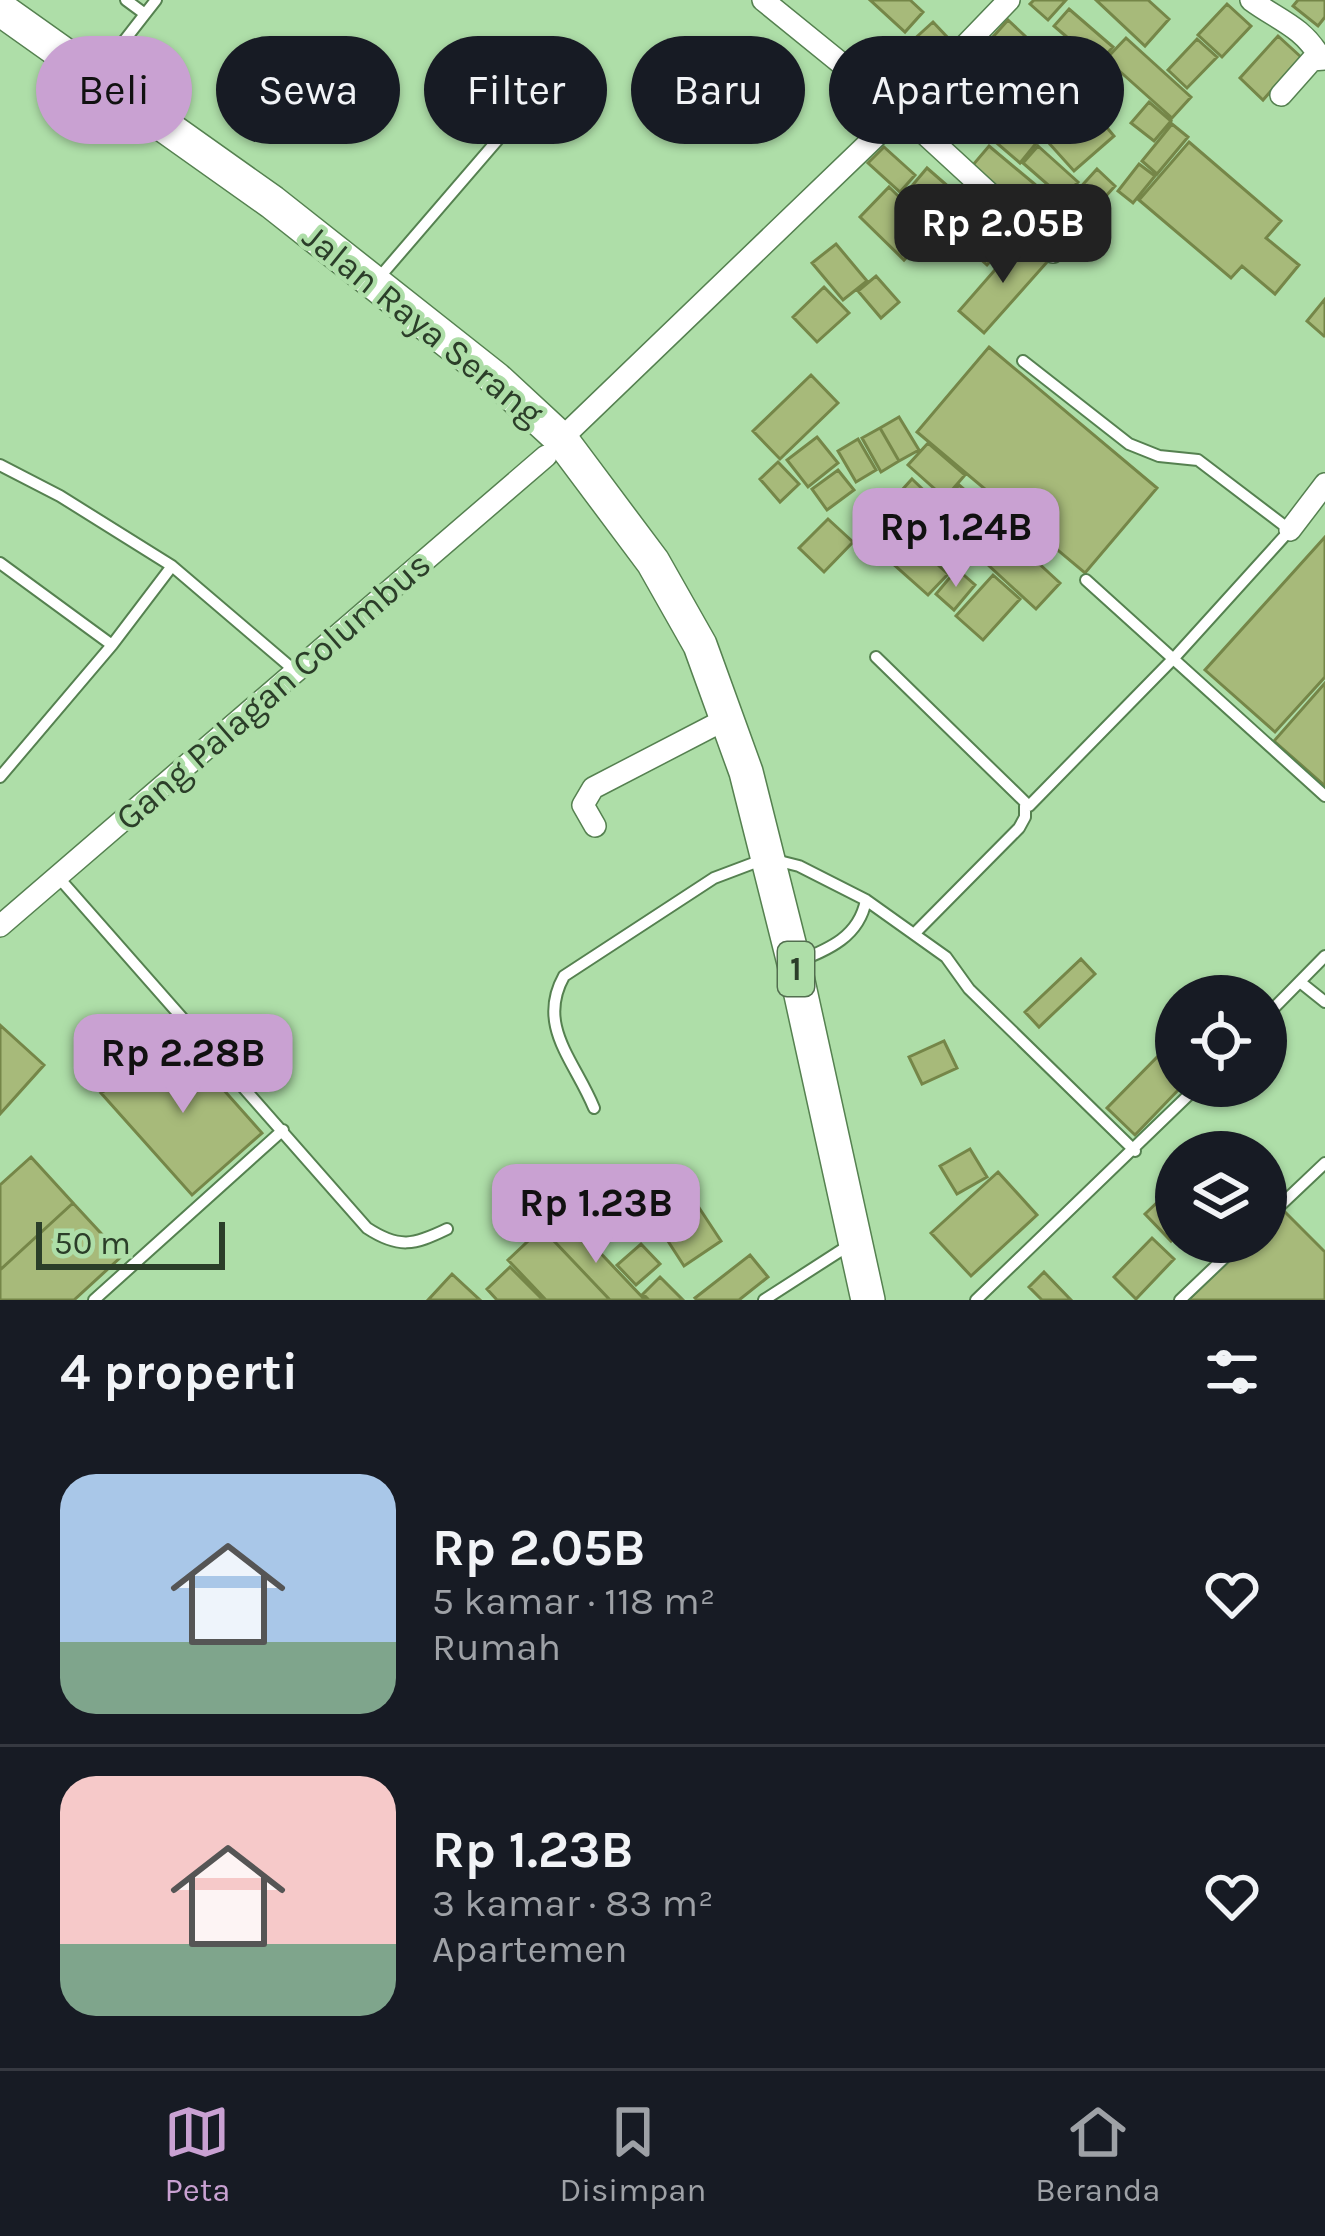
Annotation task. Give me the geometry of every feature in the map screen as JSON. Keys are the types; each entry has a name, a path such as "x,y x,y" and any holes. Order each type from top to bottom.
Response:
{"highway":[{"name":"Jalan Raya Serang","path":"0,9 40,36"},
{"name":"Jalan Raya Serang","path":"192,144 377,285 416,331 554,448 700,645 728,718"},
{"name":"1","path":"728,718 794,963 868,1300"}],"street":[{"path":"763,0 829,54"},
{"name":"Gang Palagan Columbus","path":"974,36 1009,0"},
{"path":"1251,0 1272,16 1299,27 1323,58 1312,60 1281,95"},
{"name":"Gang Palagan Columbus","path":"0,926 554,448 868,144"},
{"path":"936,144 1054,252"},
{"path":"1290,530 1325,484"},
{"path":"595,826 583,805 588,792 728,718"}],"lane":[{"path":"126,0 145,14"},
{"path":"128,36 156,0"},
{"path":"377,285 495,144"},
{"path":"876,657 1025,806 1031,806 1290,530 1198,460 1159,457 1129,444 1023,361"},
{"path":"0,465 60,496 172,566 294,670"},
{"path":"0,563 112,645"},
{"path":"0,777 172,566"},
{"path":"1086,580 1325,796"},
{"path":"914,934 1019,828 1025,806"},
{"path":"594,1108 552,1016 554,995 564,976 714,878 767,858 799,866 866,900 946,957 969,988 1135,1151"},
{"path":"59,878 367,1228 389,1243 413,1245 448,1228"},
{"path":"794,963 843,940 864,913 866,900"},
{"path":"1287,995 1325,956"},
{"path":"1300,982 1325,1002"},
{"path":"976,1300 1178,1107"},
{"path":"94,1300 283,1130"},
{"path":"1287,1199 1325,1163"},
{"path":"764,1300 854,1242"},
{"path":"1180,1300 1219,1263"}],"building":[{"path":"870,0 910,0 923,12 905,32"},
{"path":"1066,0 1048,20 1030,4"},
{"path":"1096,0 1148,0 1169,19 1145,46"},
{"path":"1298,0 1325,0 1325,17 1318,26 1293,6"},
{"path":"1227,4 1251,26 1222,57 1198,35"},
{"path":"1069,9 1100,36 1066,36 1054,26"},
{"path":"1008,20 1025,36 994,36"},
{"path":"933,22 946,36 918,36"},
{"path":"1278,36 1301,57 1263,100 1240,78"},
{"path":"1197,39 1217,57 1187,88 1168,70"},
{"path":"1124,40 1191,97 1172,118 1124,75"},
{"path":"1149,102 1171,121 1154,141 1131,123"},
{"path":"1172,124 1188,137 1157,174 1142,161"},
{"path":"1189,142 1281,221 1266,238 1299,265 1275,294 1242,266 1231,278 1139,200"},
{"path":"998,144 1036,144 1020,163"},
{"path":"1050,144 1105,144 1074,171"},
{"path":"989,146 1080,222 1059,248 967,172"},
{"path":"1038,146 1078,182 1063,198 1023,163"},
{"path":"884,147 915,175 900,192 868,163"},
{"path":"1139,164 1155,176 1133,203 1118,191"},
{"path":"927,168 982,216 960,242 905,194"},
{"path":"1097,169 1115,186 1085,219 1066,203"},
{"path":"889,187 933,230 904,260 860,217"},
{"path":"996,214 1016,233 987,265 967,247"},
{"path":"1022,239 1048,261 984,333 959,311"},
{"path":"836,244 867,281 843,300 812,263"},
{"path":"876,276 899,302 881,318 858,291"},
{"path":"824,287 849,313 817,342 793,317"},
{"path":"1325,299 1325,335 1324,336 1307,321"},
{"path":"989,347 1157,488 1085,573 917,432"},
{"path":"811,375 838,403 780,459 753,431"},
{"path":"899,417 919,450 899,461 880,428"},
{"path":"880,428 899,461 881,472 862,438"},
{"path":"817,437 838,463 808,487 787,460"},
{"path":"858,439 876,470 856,482 838,451"},
{"path":"928,443 965,475 945,498 908,465"},
{"path":"778,462 799,484 780,502 760,479"},
{"path":"838,470 854,490 827,510 812,489"},
{"path":"912,479 934,500 884,554 862,534"},
{"path":"959,485 982,505 938,557 915,537"},
{"path":"986,515 1060,583 1036,609 962,541"},
{"path":"828,519 853,542 824,572 799,548"},
{"path":"1325,537 1325,677 1275,732 1205,670"},
{"path":"910,540 948,574 928,595 891,562"},
{"path":"957,569 975,585 954,610 936,594"},
{"path":"993,575 1020,599 983,640 956,616"},
{"path":"1325,683 1325,786 1274,741"},
{"path":"1081,959 1095,974 1039,1027 1025,1012"},
{"path":"0,1025 44,1065 0,1114"},
{"path":"944,1041 957,1068 922,1084 909,1057"},
{"path":"181,1042 262,1133 192,1195 101,1093"},
{"path":"1155,1059 1155,1107 1162,1107 1135,1135 1107,1108"},
{"path":"970,1149 987,1177 957,1194 940,1166"},
{"path":"31,1157 73,1203 0,1270 0,1185"},
{"path":"998,1172 1037,1215 971,1276 931,1233"},
{"path":"692,1197 721,1241 684,1266 655,1221"},
{"path":"73,1203 122,1256 74,1300 0,1300 0,1270"},
{"path":"1155,1204 1155,1224 1145,1214"},
{"path":"1287,1214 1325,1252 1325,1300 1188,1300 1226,1263 1287,1263"},
{"path":"572,1223 645,1300 610,1300 554,1241"},
{"path":"542,1228 610,1300 546,1300 508,1260"},
{"path":"1152,1238 1155,1263 1170,1263 1136,1299 1114,1277"},
{"path":"641,1244 660,1264 636,1285 617,1265"},
{"path":"750,1255 768,1277 739,1300 695,1298"},
{"path":"510,1267 543,1300 497,1300 487,1289"},
{"path":"1044,1272 1071,1300 1042,1300 1029,1287"},
{"path":"452,1274 480,1300 428,1300"},
{"path":"660,1277 683,1300 649,1300 643,1294"}]}
